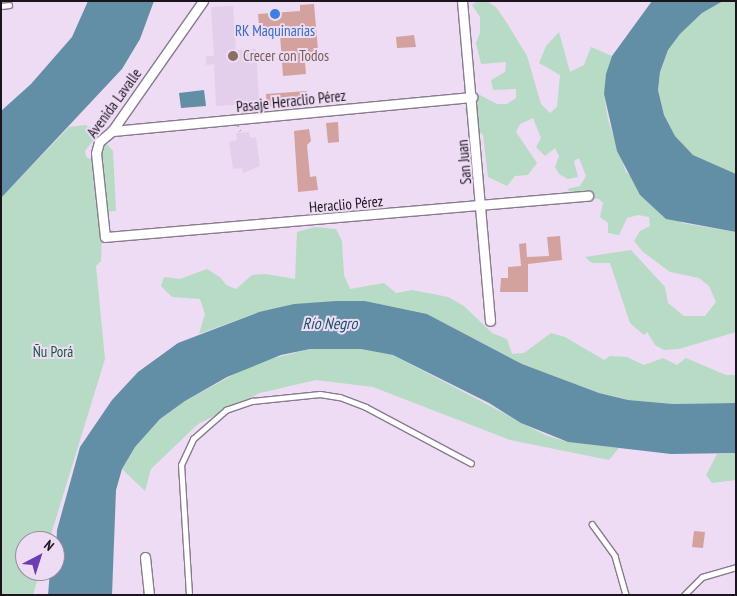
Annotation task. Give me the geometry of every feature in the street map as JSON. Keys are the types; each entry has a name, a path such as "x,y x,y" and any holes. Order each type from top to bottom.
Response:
{"street":[{"name":"Avenida Lavalle","path":"105,236 96,153 99,142 112,131 203,1"},
{"name":"San Juan","path":"462,1 482,207 490,321"},
{"name":"Pasaje Heraclio Pérez","path":"112,131 472,97"},
{"name":"Heraclio Pérez","path":"105,236 482,207 588,196"},
{"path":"145,557 149,595"}],"lane":[{"path":"1,6 9,5"},
{"path":"189,595 181,465 193,439 226,410 252,401 320,394 340,397 366,407 471,463"},
{"path":"592,524 615,556 626,595"},
{"path":"684,595 702,577 736,566"}],"shaded area":[{"name":"Crecer con Todos","path":"233,6 236,50 256,49 259,103 216,106 214,64 206,65 206,56 214,56 211,7"},
{"path":"249,132 250,138 256,137 260,166 243,173 242,168 233,169 229,142 237,140 236,133"}],"green space":[{"path":"478,1 487,1 496,7 507,23 527,56 541,104 550,113 557,107 560,75 539,63 546,46 559,32 570,72 584,65 591,47 612,56 604,94 608,120 626,172 682,223 736,232 736,332 679,349 664,350 655,345 647,332 644,335 630,323 610,263 592,263 585,257 631,250 665,287 668,303 684,316 705,316 716,302 709,286 699,278 670,272 643,252 634,241 640,231 650,226 649,217 638,215 627,218 619,235 608,233 608,223 600,217 603,203 599,199 573,195 567,189 580,186 586,176 579,158 574,161 578,177 568,179 559,174 555,167 559,156 555,148 545,156 536,147 541,138 533,118 520,124 516,132 537,163 528,175 515,176 507,186 488,177 483,135 471,124 465,109 478,94 497,104 507,104 516,98 516,89 493,90 491,80 505,72 506,62 481,64 476,43 480,33 480,17 472,5"},
{"path":"723,1 736,1 736,174 693,155 675,136 664,115 658,90 660,72 668,50 680,34 702,13"},
{"name":"Ñu Porá","path":"85,125 93,129 104,126 85,151 86,157 90,159 101,152 106,143 113,151 116,211 98,212 102,233 101,261 96,266 105,359 52,531 15,531 15,581 37,581 33,595 1,595 1,198 69,127"},
{"path":"315,227 336,229 342,241 344,275 350,289 384,283 396,293 412,290 448,297 464,306 492,333 507,339 512,354 524,353 551,333 565,337 604,360 610,356 627,357 644,365 663,358 677,365 686,358 726,375 736,375 736,403 673,404 628,400 599,393 522,364 427,314 365,301 336,301 259,312 199,334 205,314 200,299 172,297 161,286 164,277 180,279 207,269 221,278 226,285 236,289 252,275 266,274 295,279 297,232"},
{"path":"310,349 362,349 393,355 545,435 568,442 619,448 609,460 510,440 373,387 316,380 260,393 198,424 151,469 145,491 122,469 135,447 160,419 185,401 255,363"},
{"path":"736,453 736,480 712,483 706,475 717,454"}],"water":[{"path":"88,1 154,1 140,39 122,69 1,198 1,111 31,84 72,37"},
{"path":"652,1 723,1 702,13 680,34 668,50 660,72 658,90 664,115 675,136 693,155 736,174 736,232 666,219 640,195 617,151 604,94 606,74 612,56"},
{"path":"204,90 206,106 181,108 179,93"},
{"name":"Río Negro","path":"365,301 427,314 522,364 599,393 628,400 673,404 736,403 736,453 671,454 568,442 521,423 489,403 393,355 361,349 310,349 281,355 227,377 185,401 160,419 135,447 122,469 116,490 112,595 48,595 49,581 65,581 65,531 57,530 80,447 112,400 138,372 178,343 259,312 294,304"}],"building":[{"path":"314,4 319,61 305,62 306,74 283,76 280,35 260,37 258,14 300,11 300,5"},
{"path":"414,35 416,47 397,48 396,37"},
{"path":"307,91 308,104 267,107 266,94"},
{"path":"338,122 339,142 328,143 326,123"},
{"path":"309,129 311,141 307,145 310,177 316,176 318,190 298,192 294,131"},
{"path":"560,236 562,260 528,264 528,292 500,292 501,278 508,278 508,267 521,266 519,244 526,243 527,257 549,256 547,237"},
{"path":"694,531 705,532 703,548 692,547"}],"place":[{"name":"RK Maquinarias","path":"275,14"},
{"name":"Crecer con Todos","path":"233,56"}]}
